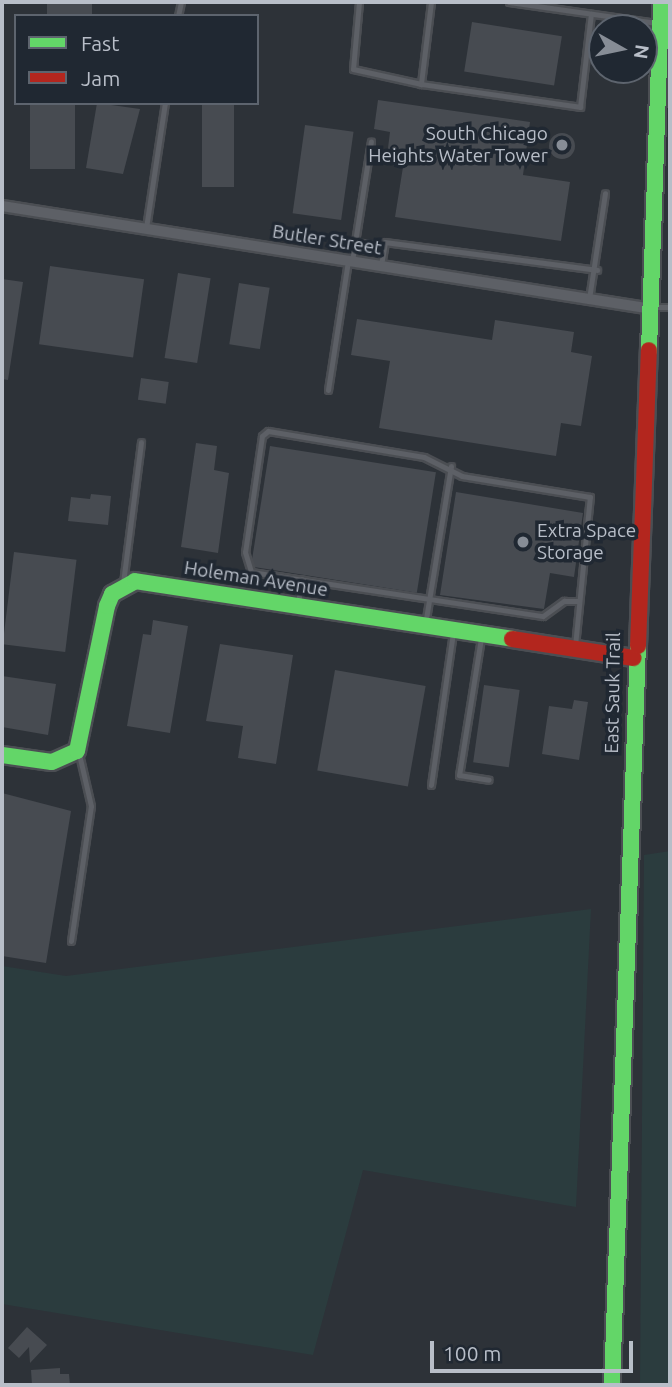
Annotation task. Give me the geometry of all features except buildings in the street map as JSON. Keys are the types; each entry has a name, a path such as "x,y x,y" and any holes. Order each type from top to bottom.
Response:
{"main road":[{"name":"East Sauk Trail","path":"612,1385 646,307 663,120 661,2"},
{"name":"Holeman Avenue","path":"122,586 135,581 634,658"},
{"path":"2,755 52,762 77,751 107,606 122,586"}],"street":[{"name":"Butler Street","path":"2,206 646,307"}],"lane":[{"path":"359,2 353,69 421,84 580,107 588,39"},
{"path":"421,84 431,2"},
{"path":"509,2 591,14"},
{"path":"145,229 165,105"},
{"path":"328,390 371,141"},
{"path":"589,299 597,270 605,193"},
{"path":"355,242 384,246"},
{"path":"381,266 385,242 597,270"},
{"path":"646,307 670,307"},
{"path":"575,649 590,498 462,476 451,466 264,432 244,566 302,579 543,616 564,601 579,601"},
{"path":"122,586 141,442"},
{"path":"425,626 451,466"},
{"path":"298,606 302,579"},
{"path":"431,785 454,630"},
{"path":"481,635 459,775 489,780"},
{"path":"71,941 91,806 77,751"}],"shaded area":[{"path":"670,851 670,1385 640,1385 644,855"},
{"path":"591,909 576,1207 363,1170 313,1355 2,1304 2,966 66,976"}],"traffic: fast":[{"path":"649,350 661,2"},
{"path":"2,755 52,762 77,751 107,606 112,594 135,581 512,639"},
{"path":"612,1385 638,646"}],"traffic: jam":[{"path":"638,646 649,350"},
{"path":"512,639 634,658"}],"place":[{"name":"South Chicago Heights Water Tower","path":"562,145"},
{"name":"Extra Space Storage","path":"523,542"}]}
